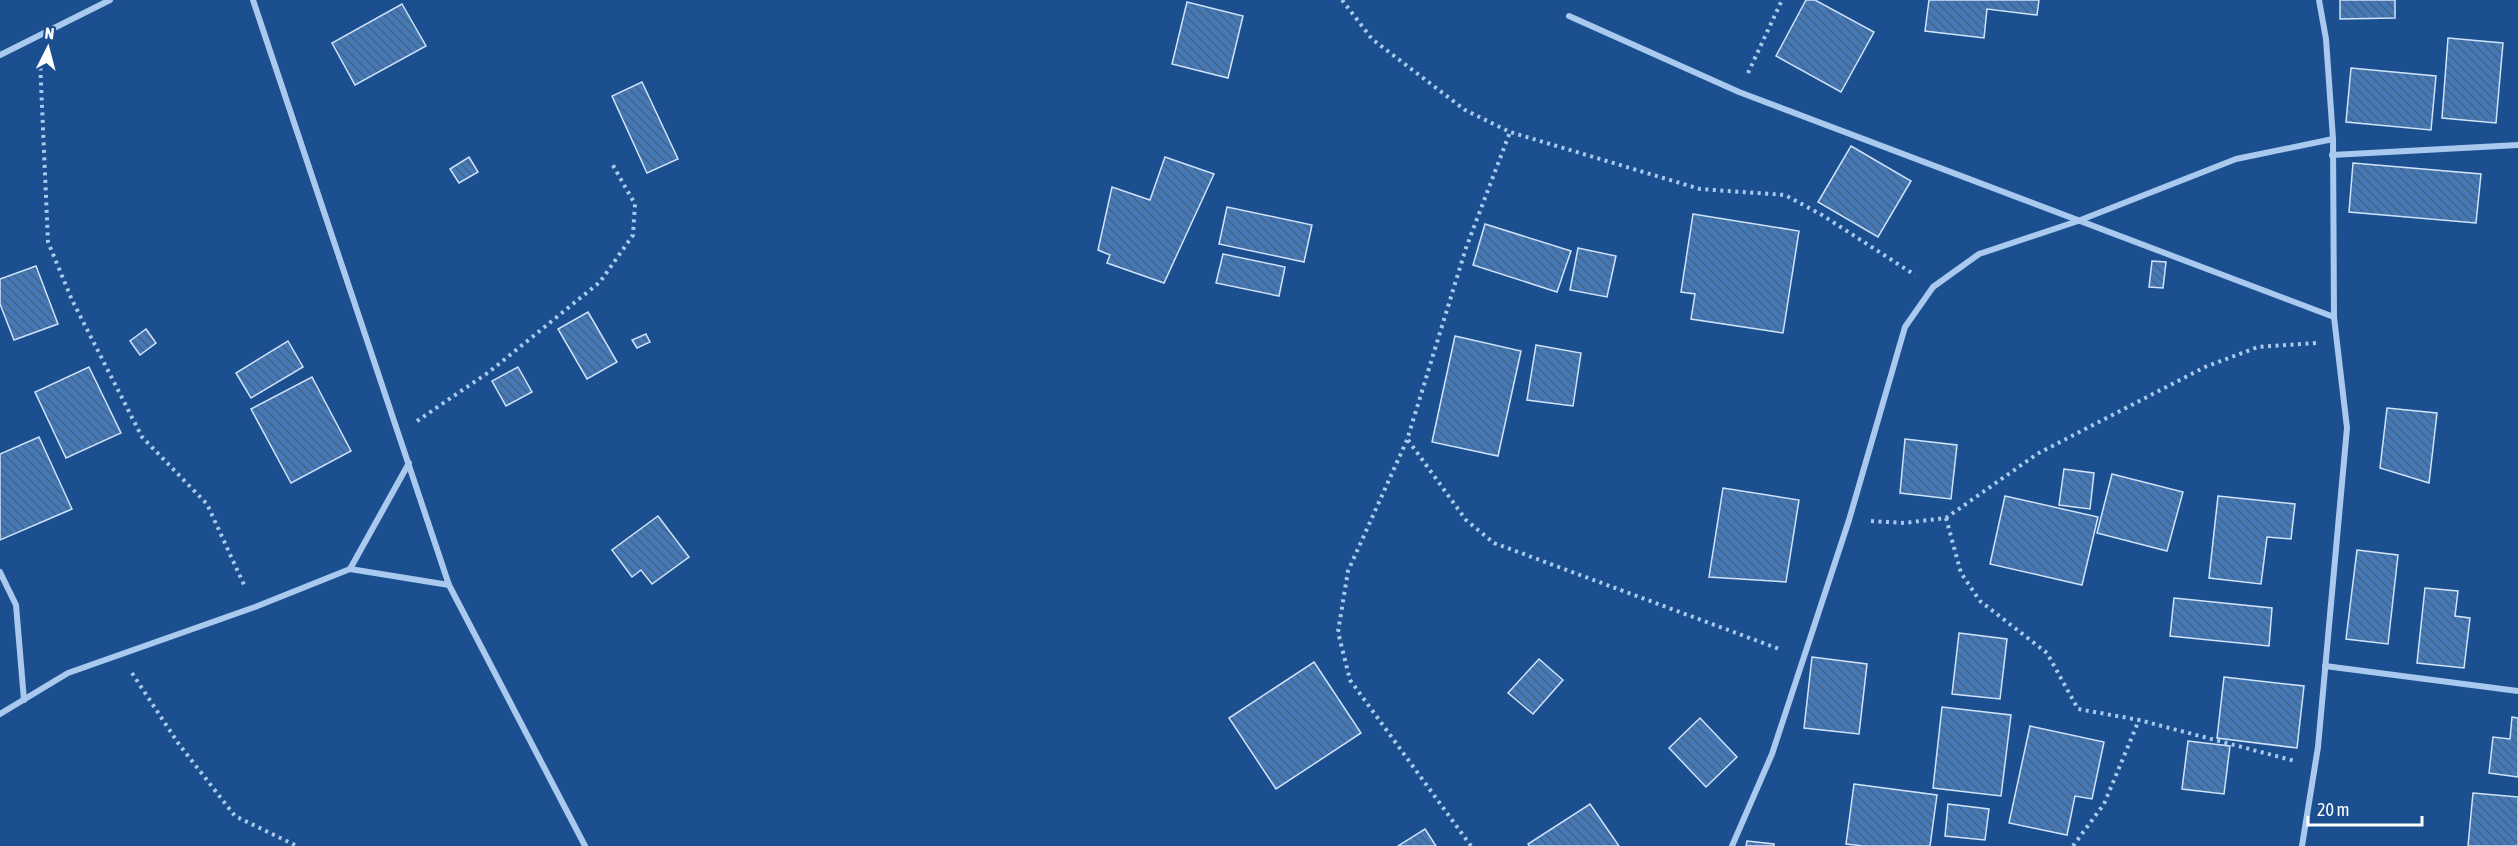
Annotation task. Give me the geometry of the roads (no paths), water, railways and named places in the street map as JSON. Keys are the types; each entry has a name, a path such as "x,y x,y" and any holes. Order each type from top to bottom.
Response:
{"street":[{"path":"0,55 110,0"},
{"path":"253,0 449,585 585,846"},
{"path":"2302,846 2316,766 2347,428 2334,317 2333,140 2326,39 2319,0"},
{"path":"1569,16 1739,92 2334,317"},
{"path":"1732,846 1772,754 1849,520 1905,327 1933,287 1979,254 2078,221 2236,159 2333,140"},
{"path":"2332,154 2518,145"},
{"path":"350,569 409,463"},
{"path":"0,714 68,673 255,607 350,569 449,585"},
{"path":"0,572 16,605 24,700"},
{"path":"2325,666 2518,691"}]}
